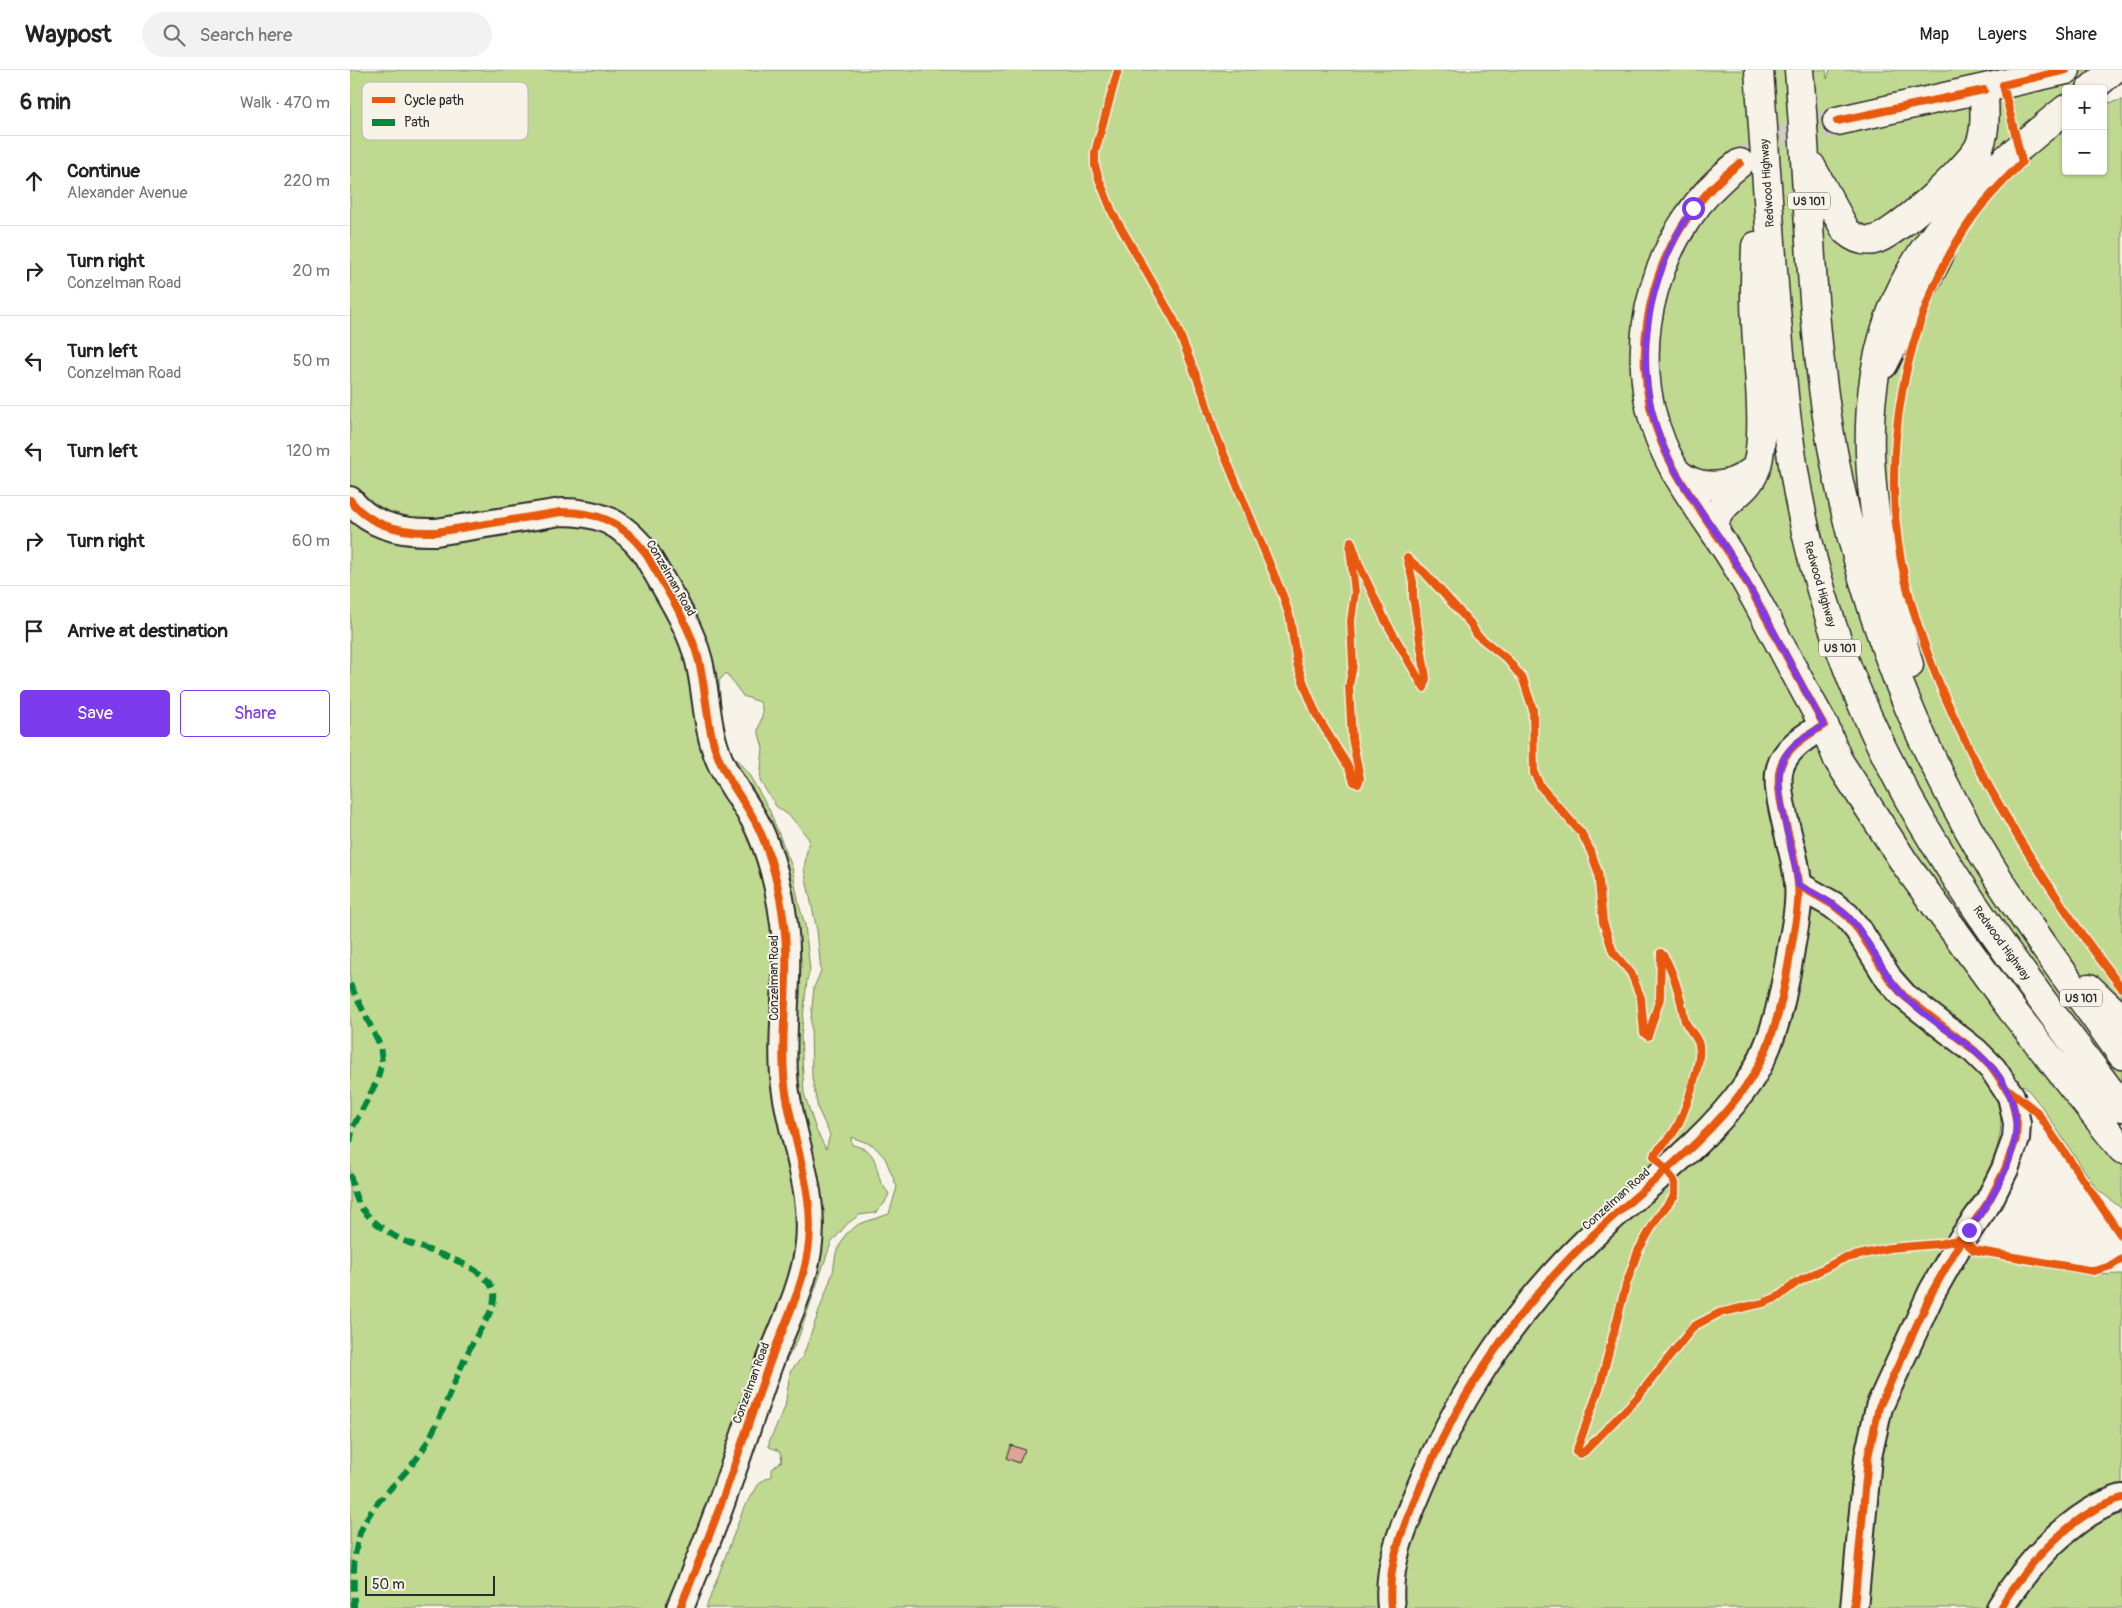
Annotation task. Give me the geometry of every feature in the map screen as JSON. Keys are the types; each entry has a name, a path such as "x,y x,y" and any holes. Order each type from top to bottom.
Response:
{"main road":[{"name":"Redwood Highway","path":"1759,70 1779,342 1791,453 1806,532 1836,638 1879,742 1934,843 1997,937 2122,1107"},
{"name":"US 101","path":"1799,70 1822,368 1831,439 1846,513 1864,583 1888,654 1915,720 1941,778 1979,848 2039,940 2122,1055"},
{"path":"1837,121 1984,90 2066,70"},
{"path":"2096,85 2114,70"},
{"path":"1806,157 1846,231 1854,237 1864,240 1882,237 1896,228 1962,169 1975,153 1981,143 1984,130 1984,90"},
{"path":"1959,207 1994,151 1998,137 1998,122 1994,106 1989,95 1984,90"},
{"path":"1941,778 1896,618 1883,562 1872,488 1870,403 1876,359 1884,329 1896,299 1924,250 1959,207 2006,158 2062,112"},
{"path":"1716,533 1716,521 1719,511 1750,482 1759,460 1761,429 1755,283 1762,115"},
{"path":"1740,163 1712,186 1685,221 1661,270 1651,302 1645,344 1649,397 1659,435 1675,471 1750,589 1824,725 1838,760 1900,857 2022,1023 2122,1149"},
{"path":"1675,471 1700,485 1721,485 1744,476 1753,470 1759,460"},
{"path":"2039,940 2122,1019"}],"street":[{"name":"Conzelman Road","path":"350,500 372,519 393,529 417,533 436,532 561,512 580,512 600,516 620,526 635,539 691,638 700,668 707,720 712,741 728,778 758,828 778,889 786,938 788,974 784,1057 785,1084 804,1178 809,1225 809,1248 801,1281 769,1365 716,1518 680,1608"},
{"name":"Conzelman Road","path":"1391,1608 1389,1591 1393,1560 1413,1505 1442,1440 1472,1385 1490,1358 1528,1307 1570,1258 1717,1121 1732,1105 1756,1072 1771,1037 1782,998 1794,931 1798,885 1779,787 1780,768 1785,757 1794,746 1824,725"},
{"path":"1798,885 1833,905 1847,916 1860,931 1886,974 1904,996 1975,1051 1994,1069 2011,1096 2017,1123 2012,1150 2000,1178 1932,1292 1878,1407 1868,1457 1854,1608"},
{"path":"2000,1608 2028,1569 2062,1534 2098,1507 2122,1498"}],"green space":[{"path":"350,70 1826,70 1827,79 1830,70 2122,70 2122,83 2107,93 2107,85 2062,85 2062,175 2107,175 2107,103 2122,100 2122,1209 2096,1188 2042,1107 2024,1085 1997,1100 2000,1116 1998,1145 1993,1160 1962,1219 1949,1250 2087,1275 2122,1274 2122,1608 706,1608 743,1510 760,1482 772,1476 772,1469 782,1461 781,1454 778,1450 769,1447 769,1442 785,1407 790,1372 803,1356 833,1272 836,1253 846,1234 859,1224 889,1214 897,1187 885,1158 873,1145 851,1137 852,1145 866,1150 873,1157 880,1180 889,1194 884,1204 875,1213 859,1215 847,1224 831,1243 798,1339 779,1374 692,1608 350,1608","holes":["726,673 743,696 760,702 763,712 758,730 763,748 760,781 776,806 791,817 809,839 804,869 817,930 821,971 814,987 811,1019 812,1078 818,1109 830,1135 826,1149 816,1130 804,1093 801,1037 807,980 810,970 805,925 792,867 769,809 748,773 731,753 722,728 719,681"]}],"building":[{"path":"1011,1445 1025,1450 1019,1463 1006,1458"}],"tunnel":[{"path":"1745,160 1791,136 1837,121"}],"marked path":[{"path":"350,984 380,1045 382,1062 377,1081 353,1127 350,1143"},
{"path":"350,1174 358,1202 375,1222 398,1238 467,1266 480,1274 489,1283 494,1293 489,1315 470,1349 430,1437 414,1462 378,1502 364,1524 355,1554 354,1608"}],"cycle path":[{"path":"1118,70 1095,152 1095,166 1099,179 1113,214 1174,320 1203,393 1214,430 1283,596 1290,618 1297,664 1306,689 1317,716 1349,768 1354,782 1358,784 1360,778 1352,738 1349,686 1353,665 1351,621 1355,592 1350,549 1351,541 1360,567 1385,620 1424,688 1426,678 1413,597 1413,582 1407,558 1424,572 1470,623 1477,635 1507,659 1523,679 1533,710 1534,773 1541,787 1582,834 1591,852 1598,872 1603,922 1613,952 1631,973 1641,998 1644,1033 1648,1036 1660,998 1661,953 1673,974 1685,1022 1698,1041 1698,1065 1686,1106 1676,1129 1654,1156 1673,1179 1675,1195 1657,1218 1638,1251 1626,1285 1600,1386 1576,1452 1580,1454 1585,1451 1636,1399 1694,1326 1719,1313 1763,1303 1778,1297 1796,1283 1842,1259 1889,1248 1939,1244 1962,1239"},
{"path":"2066,70 2003,85 2022,162 1973,217 1949,256 1929,299 1913,344 1902,391 1896,439 1894,487 1897,534 1913,611 1935,673 1961,733 1992,792 2026,850 2083,936 2122,988"},
{"path":"1837,121 1984,90"},
{"path":"1391,1608 1391,1575 1403,1528 1438,1449 1474,1382 1517,1320 1566,1262 1593,1235 1691,1148 1727,1110 1754,1074 1763,1056 1781,1000 1796,918 1798,883 1779,791 1780,768 1792,748 1824,725 1741,573 1689,494 1670,461 1662,444 1650,407 1645,368 1646,329 1654,291 1667,254 1686,220 1711,189 1740,163"},
{"path":"350,500 368,517 389,526 412,531 436,532 561,512 574,512 598,516 608,520 627,533 645,552 689,632 699,661 709,723 719,759 758,827 775,875 786,944 783,1046 785,1086 807,1188 810,1230 808,1251 801,1281 768,1367 729,1482 680,1608"},
{"path":"1798,885 1833,905 1847,916 1859,931 1889,979 1904,996 1975,1051 1993,1069 2011,1096 2017,1123 2016,1139 2005,1169 1989,1201 1962,1239 1932,1292 1879,1407 1868,1457 1854,1608"},
{"path":"2009,1090 2037,1112 2122,1237"},
{"path":"1962,1239 1974,1250 2094,1271 2111,1266 2122,1259"},
{"path":"2000,1608 2023,1575 2052,1542 2086,1515 2122,1498"}],"route":[{"path":"1693,208 1668,254 1658,278 1649,310 1645,362 1653,417 1662,445 1675,471 1742,573 1824,725 1794,746 1783,760 1778,778 1798,885 1811,891 1847,916 1860,931 1889,979 1904,996 1982,1057 1994,1069 2011,1096 2016,1114 2016,1139 2005,1170 1969,1230"}]}
